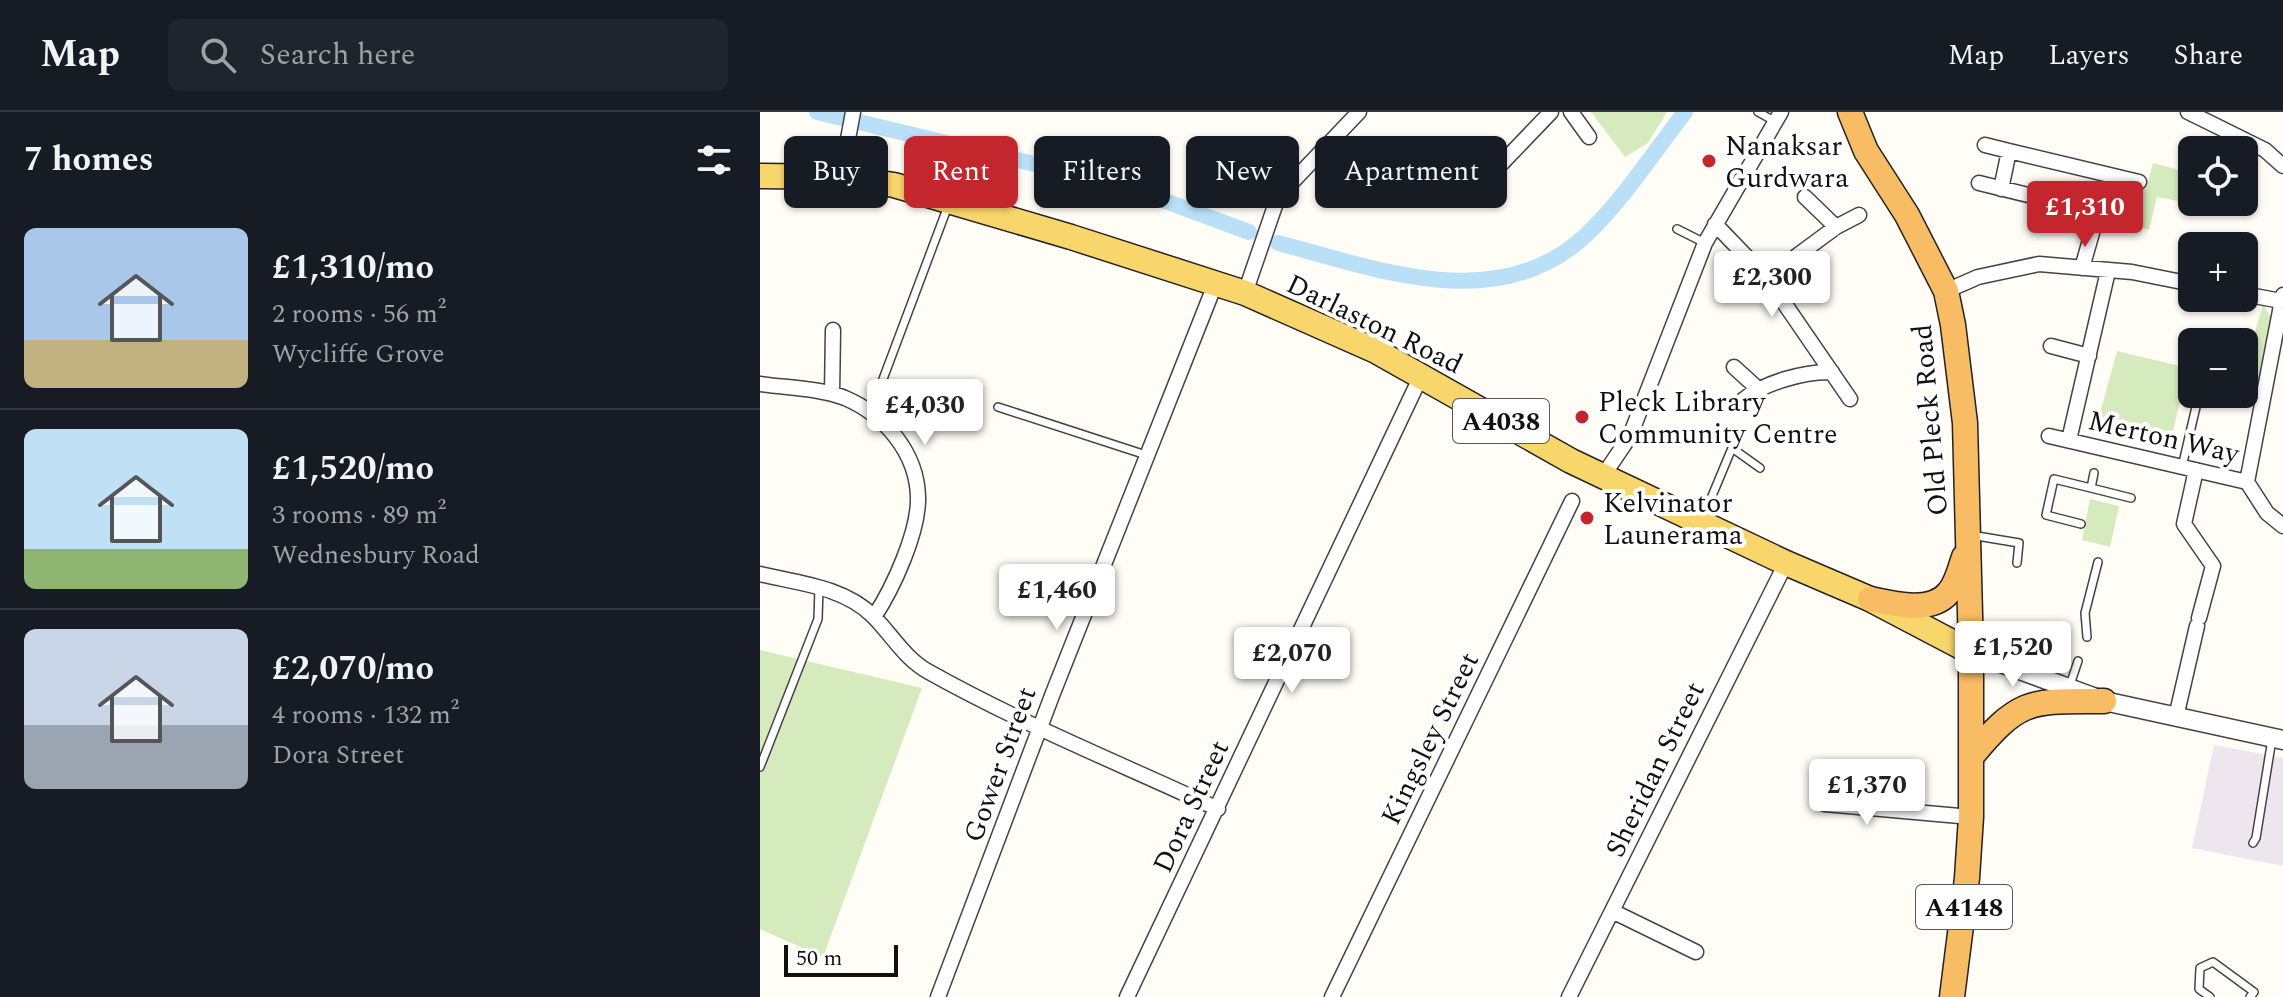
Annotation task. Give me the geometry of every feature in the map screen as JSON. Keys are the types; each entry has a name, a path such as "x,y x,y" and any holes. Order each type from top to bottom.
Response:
{"highway":[{"name":"Old Pleck Road","path":"1850,112 1866,151 1907,215 1946,291 1966,433 1971,652"},
{"path":"1870,599 1919,605 1940,600 1952,588 1969,540"},
{"name":"A4148","path":"1952,997 1967,878 1971,817 1971,652"},
{"path":"1971,757 2013,712 2045,701 2104,701"}],"main road":[{"name":"Darlaston Road","path":"760,176 784,176"},
{"name":"Darlaston Road","path":"976,208 1216,282 1347,338 1603,476 1786,563 1870,599 1971,652"}],"street":[{"path":"848,136 853,112"},
{"path":"1299,173 1359,112"},
{"path":"1507,158 1551,112"},
{"path":"1571,112 1589,137"},
{"path":"2188,112 2265,150 2283,166"},
{"path":"1603,476 1630,436 1705,243 1778,117"},
{"path":"1985,145 2139,182"},
{"path":"2001,189 2009,151"},
{"path":"1979,183 2098,212 2082,268"},
{"path":"1805,197 1836,227"},
{"path":"1245,293 1273,208"},
{"path":"1767,278 1836,227 1859,215"},
{"path":"1715,224 1767,278 1850,399"},
{"path":"1946,291 1978,277 2039,264 2132,272 2178,281"},
{"name":"Merton Way","path":"2069,440 2108,271"},
{"name":"Gower Street","path":"938,997 1146,455 1216,282"},
{"path":"2258,295 2282,298 2247,482 2267,513 2283,526"},
{"path":"832,394 833,330"},
{"path":"2051,346 2089,356"},
{"path":"1734,367 1757,388"},
{"path":"1743,400 1757,388 1813,371 1832,372"},
{"name":"Dora Street","path":"1127,997 1421,376"},
{"path":"760,384 832,394 849,400 891,431 906,451 918,497 900,568 874,617"},
{"name":"Merton Way","path":"2049,436 2099,451 2247,482"},
{"path":"2176,717 2213,566 2184,524 2189,468"},
{"name":"Kingsley Street","path":"1332,997 1572,501"},
{"name":"Sheridan Street","path":"1569,997 1786,563"},
{"path":"760,574 840,594 874,617 894,643 925,670 1218,809"},
{"path":"1971,652 2104,701 2278,740"},
{"path":"1826,774 1825,804 1971,817"},
{"path":"1612,911 1657,924 1696,952"}],"lane":[{"path":"1758,112 1778,117"},
{"path":"870,413 947,208"},
{"path":"1677,229 1705,243"},
{"path":"998,407 1146,455"},
{"path":"2189,468 2197,408"},
{"path":"1701,522 1732,448 1760,468"},
{"path":"2091,488 2094,473"},
{"path":"2081,524 2046,515 2054,479 2131,498"},
{"path":"1969,540 2019,543 2017,563"},
{"path":"2087,637 2085,613 2098,562"},
{"path":"760,767 818,619 819,588"},
{"path":"2069,687 2078,661"},
{"path":"2253,843 2278,740"},
{"path":"2210,997 2199,989 2200,968 2213,962 2254,992 2250,997"}],"shaded area":[{"path":"2214,745 2283,758 2283,866 2192,848"}],"green space":[{"path":"1591,112 1667,112 1648,143 1625,157"},
{"path":"2153,163 2178,170 2178,201 2157,197 2149,230 2130,225 2139,187 2146,189"},
{"path":"2263,304 2272,319 2259,390 2258,328"},
{"path":"2117,351 2178,366 2178,408 2171,439 2098,421"},
{"path":"2090,499 2119,506 2110,547 2082,540"},
{"path":"760,650 922,688 823,957 760,929"}],"waterway":[{"path":"817,112 1122,185 1249,232"},
{"path":"1278,243 1396,274 1436,280 1476,280 1515,274 1552,260 1586,235 1626,191 1685,112"}],"place":[{"name":"Nanaksar Gurdwara","path":"1709,161"},
{"name":"Pleck Library Community Centre","path":"1582,417"},
{"name":"Kelvinator Launerama","path":"1587,518"}]}
